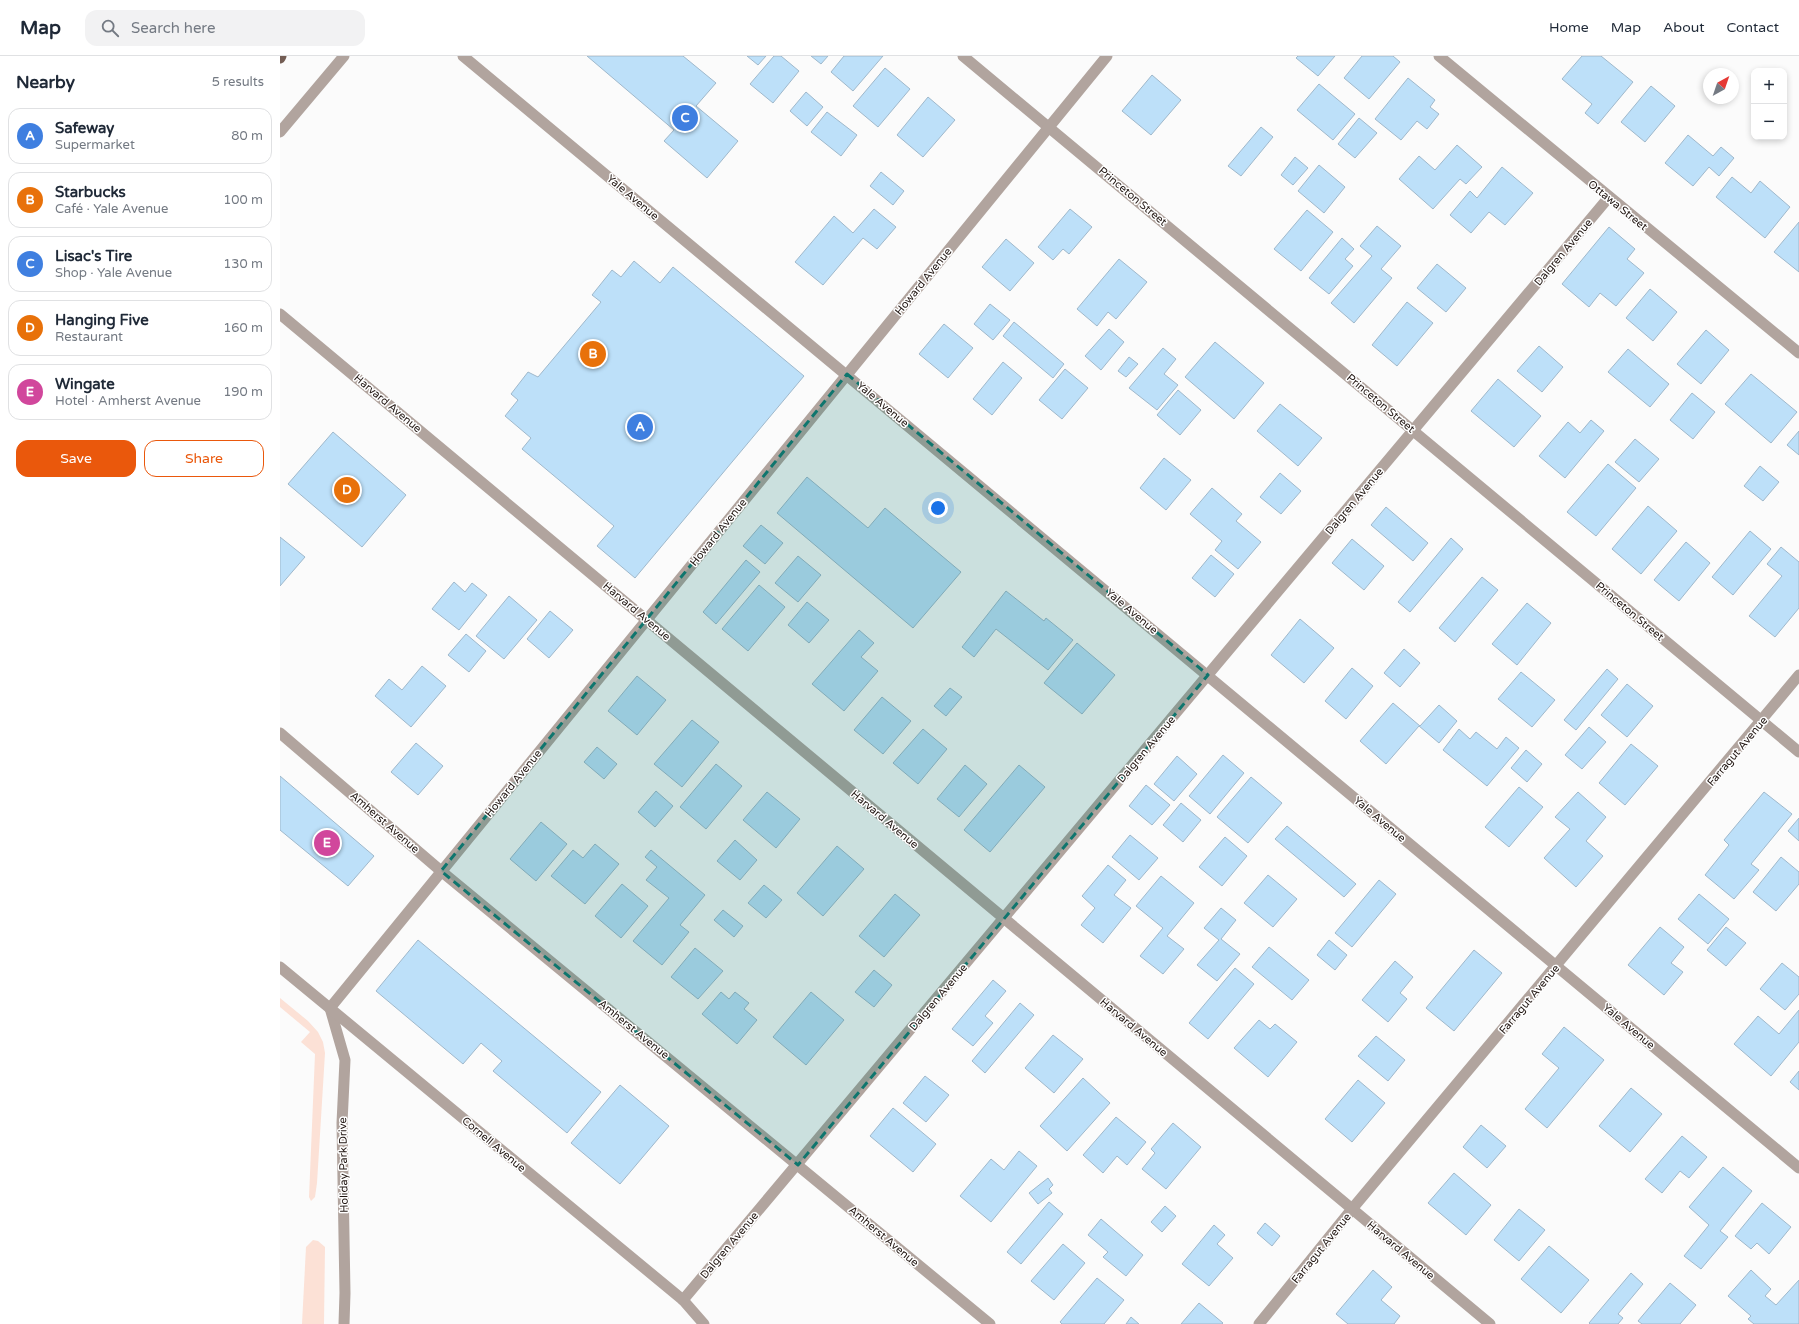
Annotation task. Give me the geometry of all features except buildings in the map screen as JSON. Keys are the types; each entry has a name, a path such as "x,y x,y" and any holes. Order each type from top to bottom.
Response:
{"street":[{"path":"280,132 344,56"},
{"name":"Yale Avenue","path":"463,56 847,374 1799,1168"},
{"name":"Princeton Street","path":"963,56 1050,126 1799,752"},
{"name":"Howard Avenue","path":"330,1008 1107,56"},
{"name":"Ottawa Street","path":"1438,56 1799,353"},
{"name":"Dalgren Avenue","path":"683,1300 1005,919 1609,197"},
{"name":"Harvard Avenue","path":"280,314 1490,1324"},
{"name":"Farragut Avenue","path":"1259,1324 1352,1209 1557,966 1799,675"},
{"name":"Amherst Avenue","path":"280,732 441,871 798,1164 990,1324"},
{"name":"Cornell Avenue","path":"280,967 683,1300 704,1324"},
{"name":"Holiday Park Drive","path":"330,1008 345,1060 342,1123 345,1292 344,1324"}],"highlighted area":[{"path":"847,374 1208,675 798,1165 441,871"}],"shaded area":[{"path":"280,998 308,1021 318,1032 323,1042 325,1053 317,1183 315,1197 311,1201 309,1197 315,1054 301,1042 310,1032 280,1007"},
{"path":"313,1240 318,1241 325,1247 324,1324 302,1324 306,1247"}],"place":[{"name":"Lisac's Tire","path":"685,118"},
{"name":"Starbucks","path":"593,354"},
{"name":"Safeway","path":"640,427"},
{"name":"Hanging Five","path":"347,490"},
{"name":"Wingate","path":"327,843"}]}
